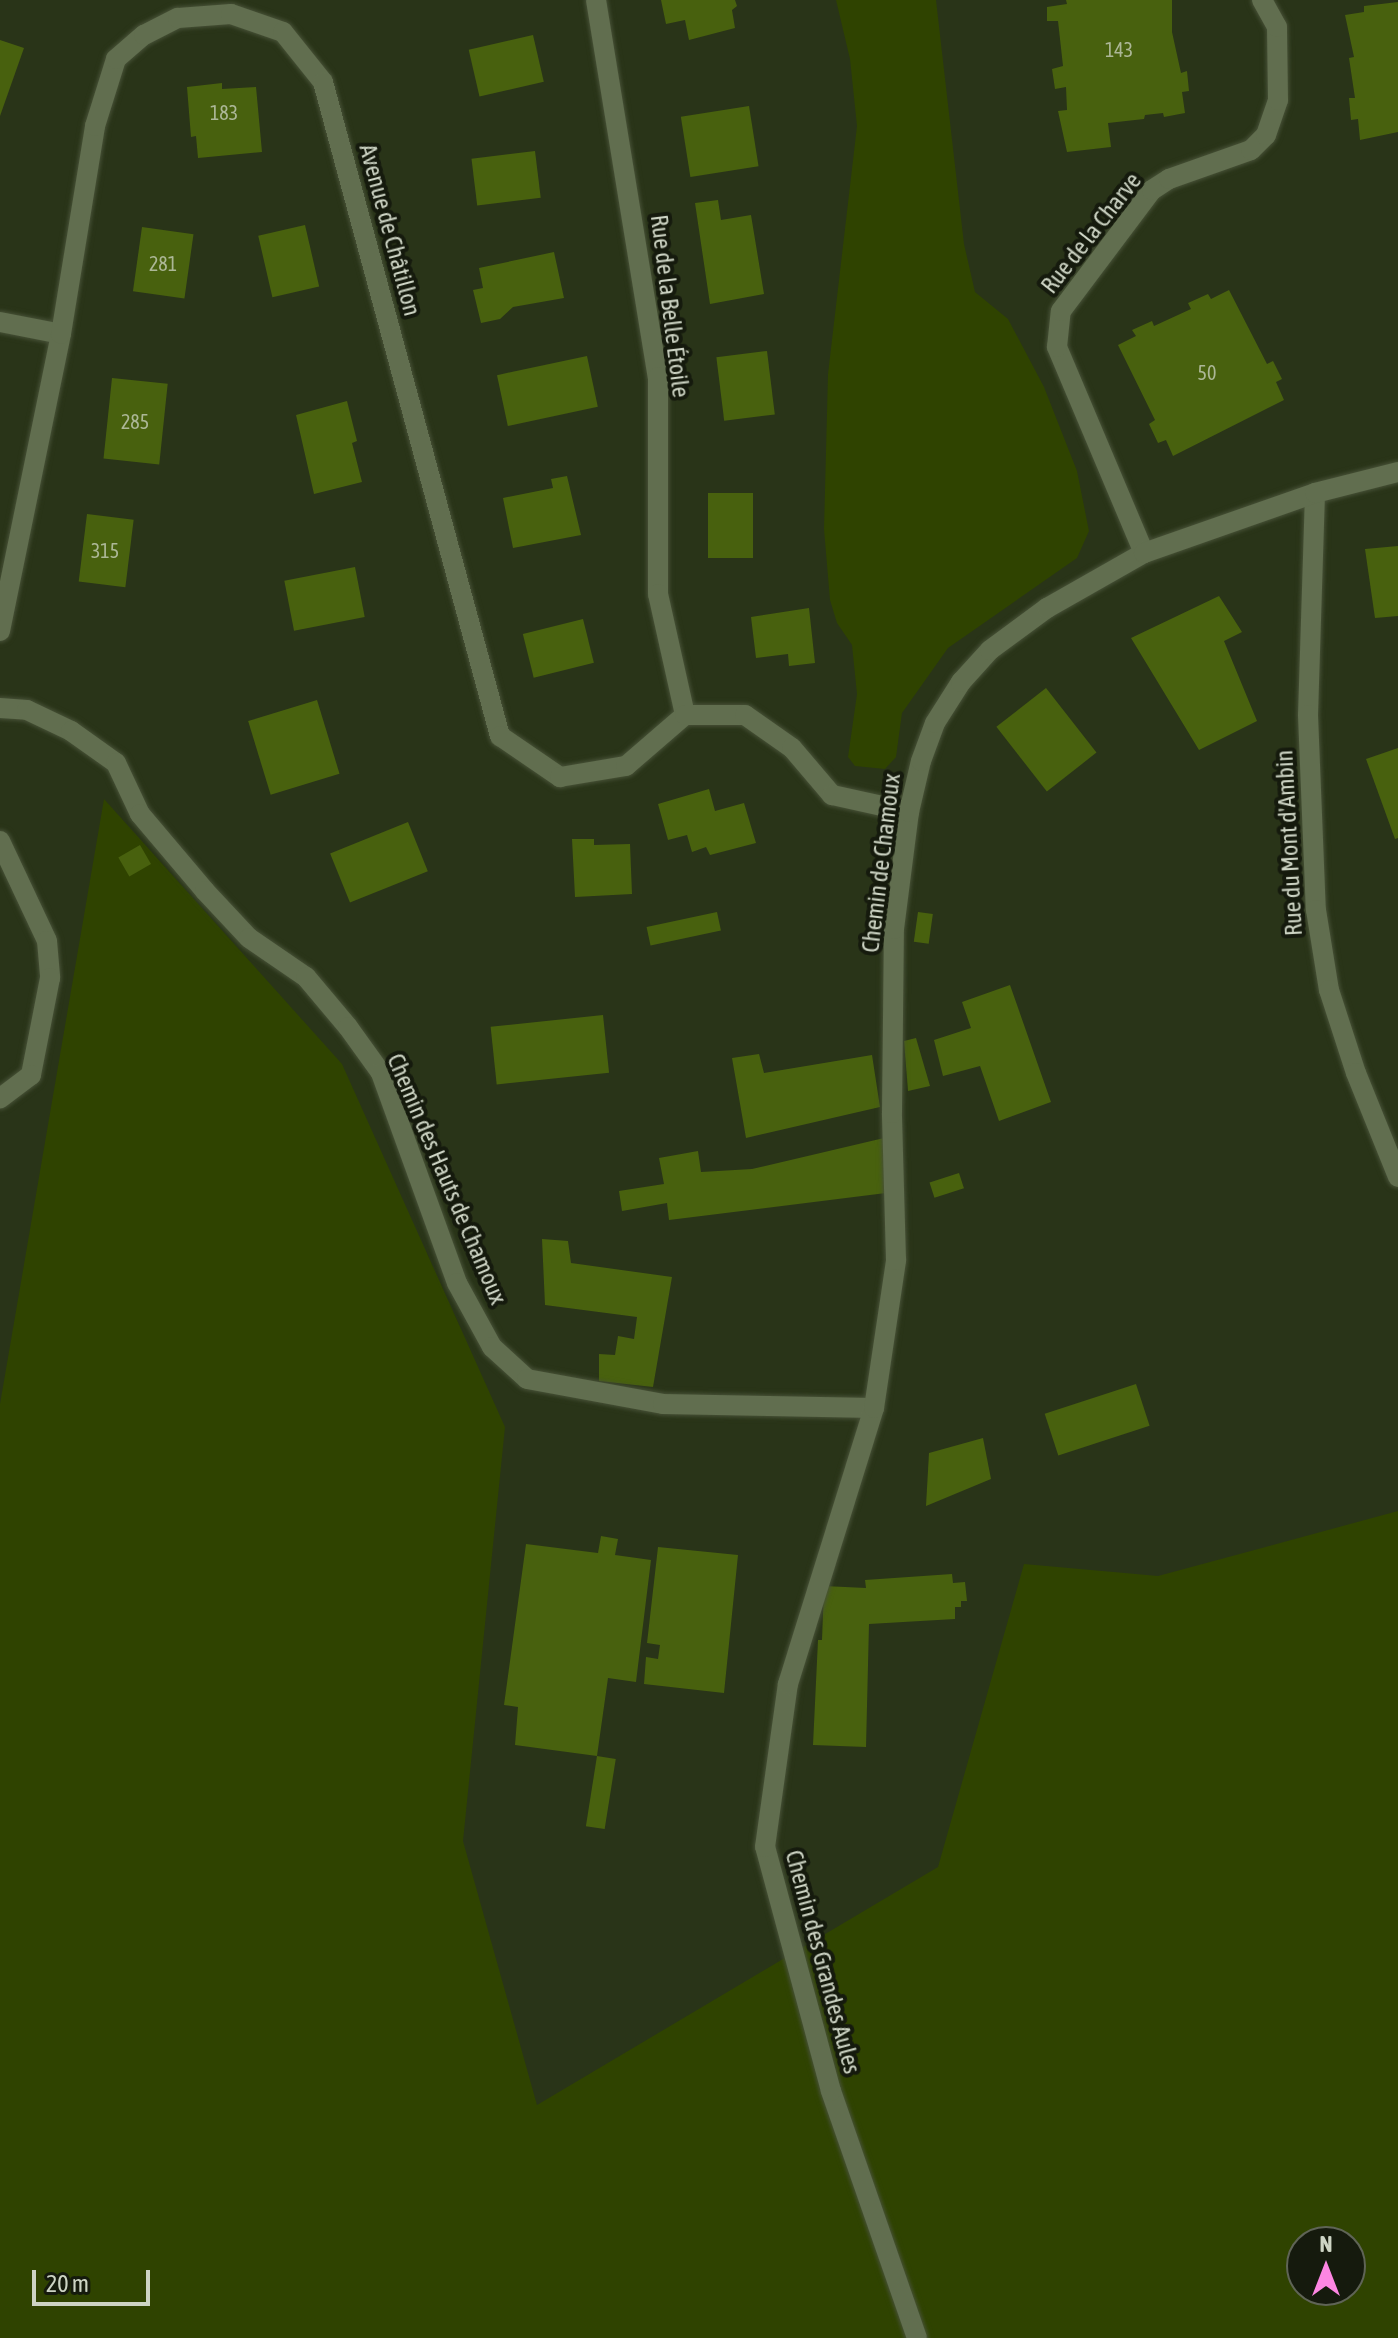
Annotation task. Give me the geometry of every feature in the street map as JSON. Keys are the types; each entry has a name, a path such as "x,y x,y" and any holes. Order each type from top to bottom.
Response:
{"street":[{"name":"Rue de la Belle Étoile","path":"596,0 658,377 658,594 685,715"},
{"name":"Rue de la Charve","path":"1144,553 1057,347 1061,311 1152,190 1169,179 1251,150 1266,135 1278,100 1277,27 1262,0"},
{"name":"Avenue de Châtillon","path":"0,631 61,334 95,126 116,59 144,35 178,18 231,14 283,32 323,82 500,736 560,777 626,766 685,715"},
{"path":"0,322 61,334"},
{"name":"Chemin de Chamoux","path":"874,1408 896,1260 894,929 909,812 935,723 961,682 990,650 1047,608 1144,553 1315,493 1398,472"},
{"name":"Rue du Mont d'Ambin","path":"1315,493 1308,715 1316,910 1329,990 1356,1073 1398,1177"},
{"name":"Chemin des Hauts de Chamoux","path":"0,708 27,710 38,715 71,731 116,763 140,814 205,891 249,938 306,977 348,1027 381,1073 457,1283 492,1347 527,1379 663,1404 874,1408"},
{"path":"685,715 745,715 792,748 832,795 909,812"},
{"path":"0,841 47,941 50,978 31,1075 0,1098"},
{"name":"Chemin des Grandes Aules","path":"874,1408 788,1684 765,1847 831,2091 917,2338"}],"green space":[{"path":"836,0 936,0 964,244 975,292 1008,319 1044,387 1077,471 1089,531 1077,558 948,648 902,713 896,757 885,769 855,766 848,757 857,694 852,645 837,623 830,600 824,529 828,374 857,126 850,59"},
{"path":"104,799 342,1064 505,1427 463,1841 537,2105 938,1867 1024,1564 1158,1576 1398,1511 1398,2338 0,2338 0,1404"}],"building":[{"path":"661,0 735,0 737,6 732,10 735,28 689,40 685,20 666,24"},
{"path":"1066,0 1172,0 1172,32 1181,73 1187,71 1189,91 1182,92 1185,113 1164,117 1163,113 1145,115 1144,119 1108,123 1111,147 1067,152 1058,111 1067,110 1066,87 1055,89 1052,69 1063,66 1058,21 1047,21 1047,7 1067,4"},
{"path":"1398,2 1398,132 1360,140 1358,119 1351,120 1349,98 1355,98 1349,58 1354,57 1345,15 1364,12 1364,6"},
{"path":"533,35 544,82 479,97 469,50"},
{"path":"0,40 24,48 0,116"},
{"path":"222,83 222,89 256,87 262,152 198,158 196,136 191,137 187,87"},
{"path":"749,106 759,166 690,177 681,117"},
{"path":"535,151 541,198 477,205 471,159"},
{"path":"718,200 721,220 751,215 764,294 710,304 695,203"},
{"path":"305,225 319,286 272,297 258,236"},
{"path":"142,227 193,234 184,299 133,291"},
{"path":"554,252 564,298 513,307 500,319 481,323 473,290 483,288 479,268"},
{"path":"1229,290 1267,364 1273,361 1282,379 1276,382 1284,400 1173,456 1166,440 1158,443 1149,424 1155,420 1118,345 1136,336 1132,330 1152,321 1154,326 1191,309 1188,303 1208,294 1211,299"},
{"path":"767,351 775,415 724,421 716,357"},
{"path":"587,356 598,407 508,426 497,375"},
{"path":"112,378 168,384 159,464 104,459"},
{"path":"347,401 357,441 352,443 362,482 314,494 296,415"},
{"path":"567,476 581,535 513,548 503,498 553,488 551,479"},
{"path":"708,493 753,493 753,558 708,558"},
{"path":"87,514 134,520 125,587 79,581"},
{"path":"1398,546 1398,616 1375,618 1365,549"},
{"path":"355,567 365,617 294,631 284,581"},
{"path":"1219,596 1242,632 1224,641 1257,721 1199,750 1131,638"},
{"path":"809,608 815,663 789,666 788,654 756,658 751,617"},
{"path":"583,619 594,663 534,678 523,634"},
{"path":"1046,688 1096,753 1047,791 996,727"},
{"path":"317,700 340,774 271,795 248,721"},
{"path":"1398,748 1398,838 1395,839 1366,759"},
{"path":"709,789 715,811 744,803 756,843 710,855 706,847 692,852 687,835 668,840 658,804"},
{"path":"408,822 428,871 350,903 330,853"},
{"path":"572,839 594,839 594,845 630,844 632,894 575,897"},
{"path":"140,845 151,864 129,877 118,858"},
{"path":"717,912 721,931 651,946 647,927"},
{"path":"918,912 933,914 929,944 914,942"},
{"path":"1010,985 1051,1102 999,1121 980,1066 943,1076 934,1040 971,1028 962,1002"},
{"path":"603,1015 609,1073 497,1084 491,1027"},
{"path":"916,1038 930,1086 908,1091 904,1041"},
{"path":"759,1054 764,1073 872,1055 880,1107 746,1138 732,1058"},
{"path":"884,1138 886,1193 669,1220 667,1203 622,1211 619,1191 664,1184 659,1158 698,1151 701,1172 752,1169"},
{"path":"959,1173 964,1188 934,1198 930,1183"},
{"path":"542,1239 568,1241 571,1263 672,1277 653,1387 599,1381 599,1354 615,1355 618,1336 634,1339 637,1317 545,1305"},
{"path":"1136,1384 1150,1426 1058,1456 1045,1414"},
{"path":"983,1438 991,1479 926,1506 929,1453"},
{"path":"601,1536 618,1539 615,1555 651,1560 636,1682 608,1678 597,1756 515,1745 518,1707 504,1705 526,1544 598,1553"},
{"path":"658,1547 738,1555 724,1693 644,1684 646,1657 658,1659 660,1645 647,1643"},
{"path":"952,1574 953,1583 965,1582 967,1601 961,1601 961,1607 955,1607 955,1619 869,1624 866,1747 813,1745 824,1586 866,1588 865,1580"},
{"path":"597,1756 616,1759 605,1829 586,1826"}]}
